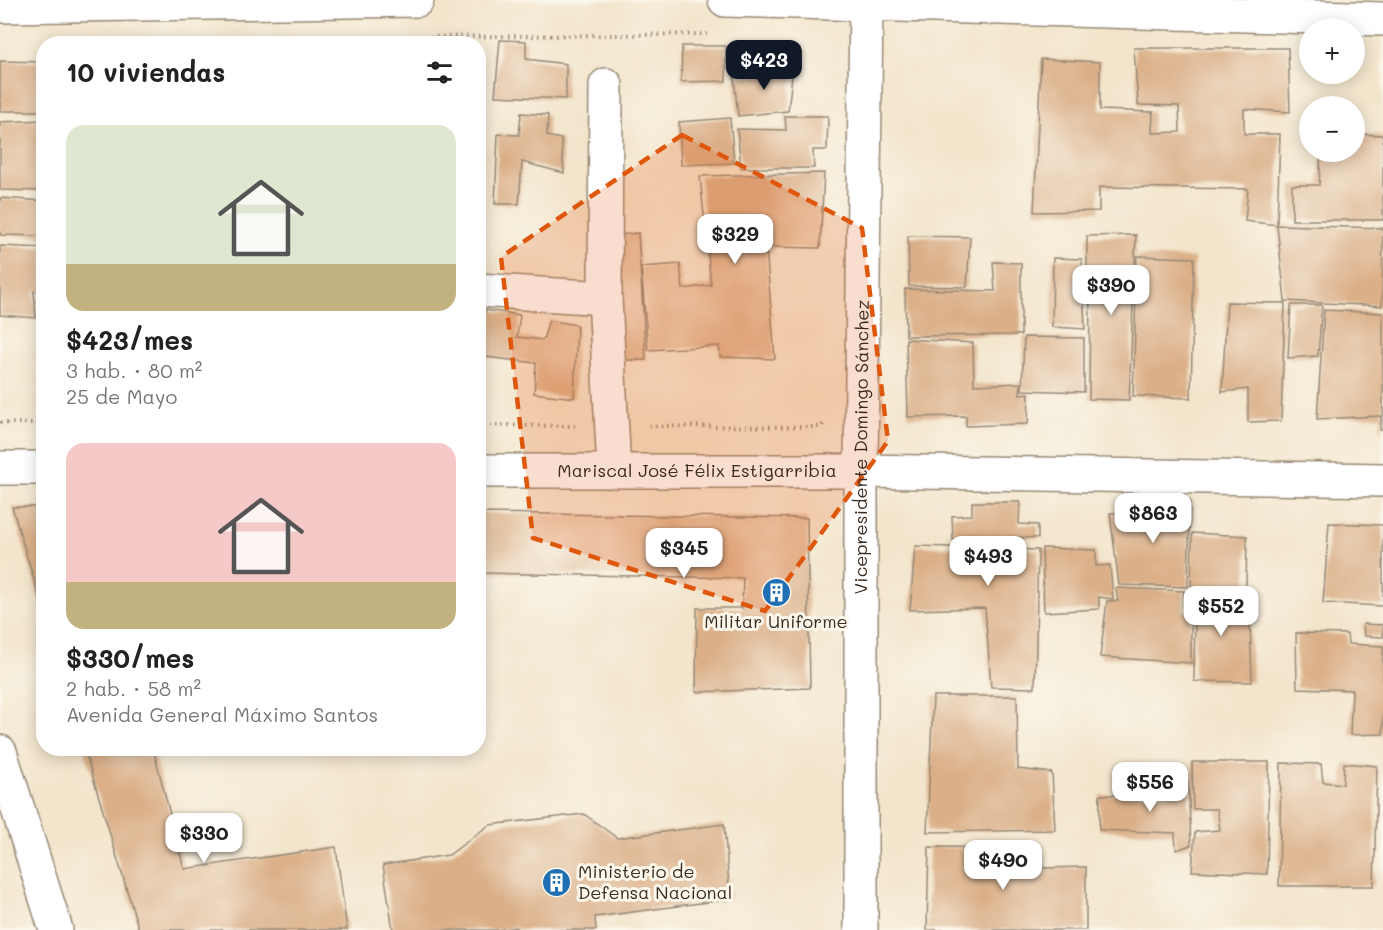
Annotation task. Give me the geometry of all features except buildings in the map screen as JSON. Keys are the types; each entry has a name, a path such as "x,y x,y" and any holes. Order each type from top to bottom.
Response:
{"street":[{"path":"0,6 417,0"},
{"path":"725,0 866,2 1383,19"},
{"name":"Vicepresidente Domingo Sánchez","path":"861,930 861,471 866,2"},
{"path":"606,86 605,298 614,471"},
{"path":"486,291 605,298"},
{"path":"0,468 36,468"},
{"name":"Mariscal José Félix Estigarribia","path":"486,471 861,471 1383,480"},
{"path":"0,752 56,930"}],"path":[{"path":"0,423 36,423"}],"highlighted area":[{"path":"682,135 862,228 888,441 765,611 533,538 501,257"}],"place":[{"name":"Militar Uniforme","path":"776,593"},
{"name":"Ministerio de Defensa Nacional","path":"557,882"}]}
